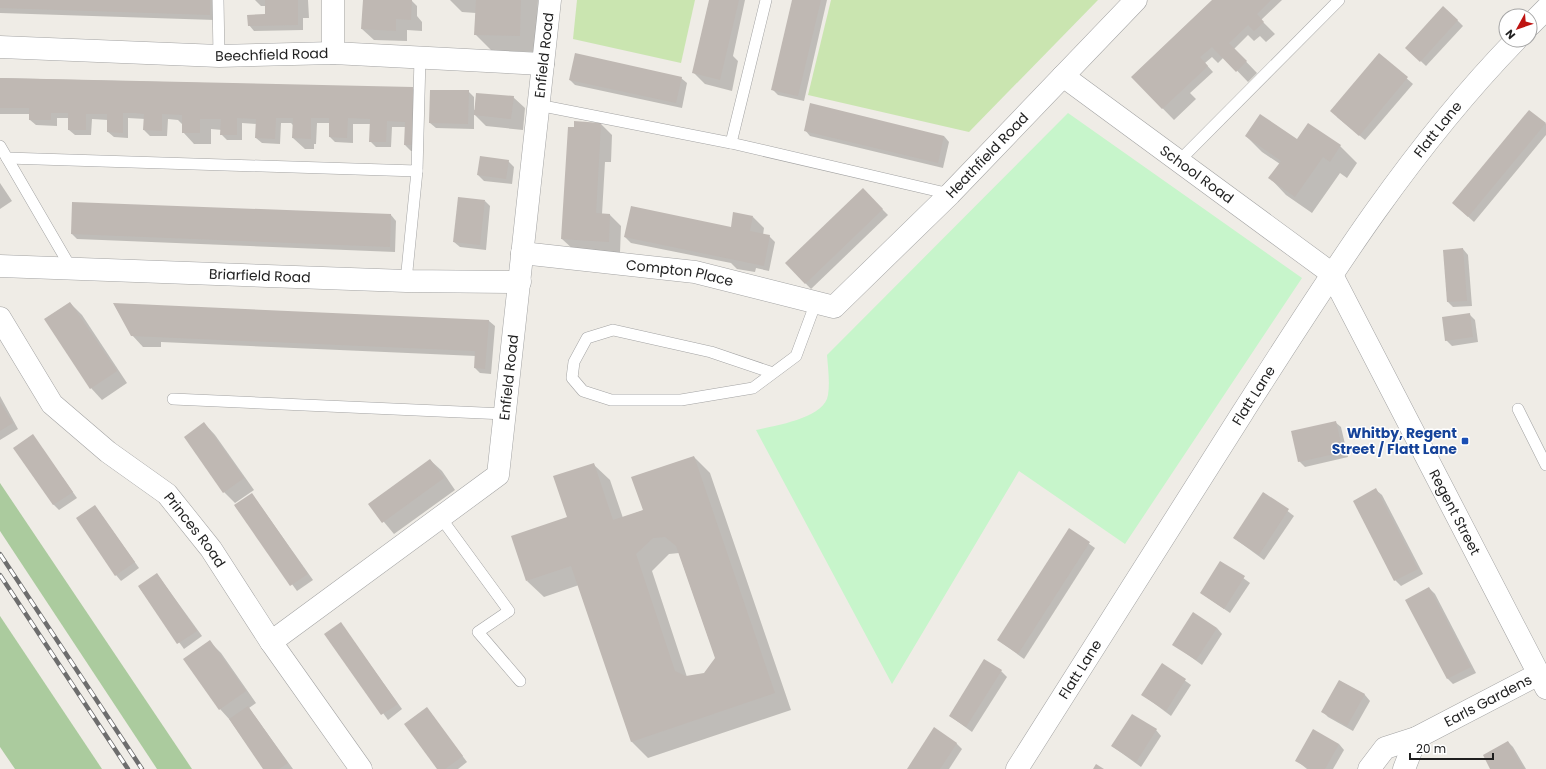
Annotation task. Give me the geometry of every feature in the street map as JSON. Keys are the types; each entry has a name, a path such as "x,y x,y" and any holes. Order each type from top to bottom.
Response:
{"street":[{"path":"333,0 333,54"},
{"name":"Enfield Road","path":"271,642 498,475 550,0"},
{"name":"Heathfield Road","path":"825,305 950,194 1136,0"},
{"path":"1538,17 1546,9"},
{"name":"Beechfield Road","path":"0,47 219,56 333,54 543,64"},
{"name":"Flatt Lane","path":"1017,769 1331,273 1415,157 1481,76 1508,48"},
{"name":"School Road","path":"1063,76 1331,273"},
{"name":"Compton Place","path":"522,253 695,272 825,305"},
{"name":"Briarfield Road","path":"0,266 406,281 520,282"},
{"name":"Regent Street","path":"1331,273 1542,681"},
{"name":"Princes Road","path":"0,318 52,404 108,452 167,494 211,549 271,642 361,769"},
{"name":"Earls Gardens","path":"1369,769 1385,748 1416,738 1542,681"},
{"path":"1404,769 1416,738"}],"lane":[{"path":"218,0 219,56"},
{"path":"731,143 766,0"},
{"path":"1179,161 1339,0"},
{"path":"406,281 417,172 420,58"},
{"path":"538,105 731,143 950,194"},
{"path":"0,146 71,268"},
{"path":"7,158 417,172"},
{"path":"773,373 711,352 612,330 587,338 574,362 572,378 584,391 611,400 681,400 753,388 796,356 825,305"},
{"path":"172,399 505,414"},
{"path":"1518,409 1546,465"},
{"path":"441,518 509,611 478,632 520,681"}],"green space":[{"path":"577,0 695,0 681,63 573,39"},
{"path":"831,0 1098,0 969,132 808,95"},
{"path":"1068,113 1302,278 1125,544 1019,471 892,684 756,430 798,420 818,410 825,403 829,386 827,355"},
{"path":"0,483 192,769 157,769 0,531"},
{"path":"0,616 102,769 15,769 0,747"}],"building":[{"path":"0,0 210,0 210,15 0,8"},
{"path":"265,0 298,0 298,25 248,26 247,15 265,14"},
{"path":"363,0 412,0 411,20 396,19 396,31 361,29"},
{"path":"476,0 521,0 520,36 474,35"},
{"path":"709,0 739,0 720,80 692,73"},
{"path":"792,0 821,0 798,96 771,90"},
{"path":"1212,0 1271,0 1257,14 1264,22 1254,31 1248,25 1229,43 1247,61 1236,72 1212,47 1200,57 1208,66 1162,109 1131,77"},
{"path":"1443,6 1458,20 1420,62 1405,48"},
{"path":"575,53 682,77 676,103 569,80"},
{"path":"1379,53 1408,77 1359,136 1330,111"},
{"path":"0,78 413,87 412,145 404,145 405,122 387,121 386,142 369,142 370,119 348,118 347,138 329,137 329,118 311,118 311,139 292,138 293,118 276,118 275,139 255,138 256,119 237,118 237,135 220,135 221,119 200,119 200,133 182,133 182,115 162,114 162,131 143,130 144,114 135,113 123,113 123,133 107,132 107,114 86,114 86,130 68,130 68,113 51,113 51,120 29,120 29,108 0,108"},
{"path":"430,90 469,90 468,124 429,123"},
{"path":"476,93 514,96 511,119 474,115"},
{"path":"810,103 944,136 938,163 804,131"},
{"path":"1529,110 1546,123 1468,217 1452,203"},
{"path":"1260,114 1297,139 1308,123 1341,145 1330,162 1323,157 1295,197 1268,178 1281,161 1245,136"},
{"path":"574,121 601,123 596,213 610,214 609,242 561,239 568,127 574,127"},
{"path":"480,156 509,160 506,179 477,175"},
{"path":"863,188 883,209 805,284 785,263"},
{"path":"458,197 485,200 480,245 453,242"},
{"path":"72,202 391,214 390,247 71,234"},
{"path":"631,206 731,227 733,212 753,216 750,231 770,235 764,266 624,237"},
{"path":"1463,248 1467,301 1447,302 1443,250"},
{"path":"70,302 117,371 90,389 44,319"},
{"path":"113,303 489,320 485,369 474,368 475,351 131,336"},
{"path":"1470,313 1473,337 1445,341 1442,317"},
{"path":"0,402 13,423 0,431"},
{"path":"1336,421 1343,452 1298,462 1291,431"},
{"path":"204,422 244,478 223,493 184,437"},
{"path":"33,434 73,492 53,505 13,448"},
{"path":"694,456 775,693 631,742 571,566 526,581 511,536 567,517 553,476 594,463 613,520 643,510 631,477","holes":["665,537 676,546 715,658 704,673 686,676 675,671 636,554 653,538"]},
{"path":"430,459 444,478 382,523 368,504"},
{"path":"1376,488 1418,569 1394,581 1353,501"},
{"path":"1263,492 1289,509 1259,555 1233,538"},
{"path":"252,493 308,574 290,586 234,505"},
{"path":"95,505 135,562 115,576 76,518"},
{"path":"1069,528 1090,542 1018,654 997,640"},
{"path":"1220,561 1245,576 1224,609 1200,593"},
{"path":"157,573 197,631 177,644 138,586"},
{"path":"1429,587 1471,667 1447,679 1405,600"},
{"path":"1193,612 1217,628 1196,660 1172,645"},
{"path":"341,622 398,704 381,715 324,634"},
{"path":"210,640 246,691 219,710 183,659"},
{"path":"984,659 1002,670 966,727 949,716"},
{"path":"1162,663 1186,679 1166,711 1141,695"},
{"path":"1339,680 1365,694 1347,726 1321,712"},
{"path":"248,706 288,763 279,769 263,769 229,719"},
{"path":"427,707 463,756 445,769 437,769 404,724"},
{"path":"1132,714 1157,729 1136,762 1111,746"},
{"path":"934,727 957,743 940,769 907,769"},
{"path":"1313,729 1339,744 1325,769 1310,769 1295,761"},
{"path":"1508,741 1524,769 1490,769 1483,755"},
{"path":"1096,764 1104,769 1093,769"}],"railway":[{"path":"0,554 142,769"},
{"path":"0,575 128,769"}],"place":[{"name":"Whitby, Regent Street / Flatt Lane","path":"1465,441"}]}
